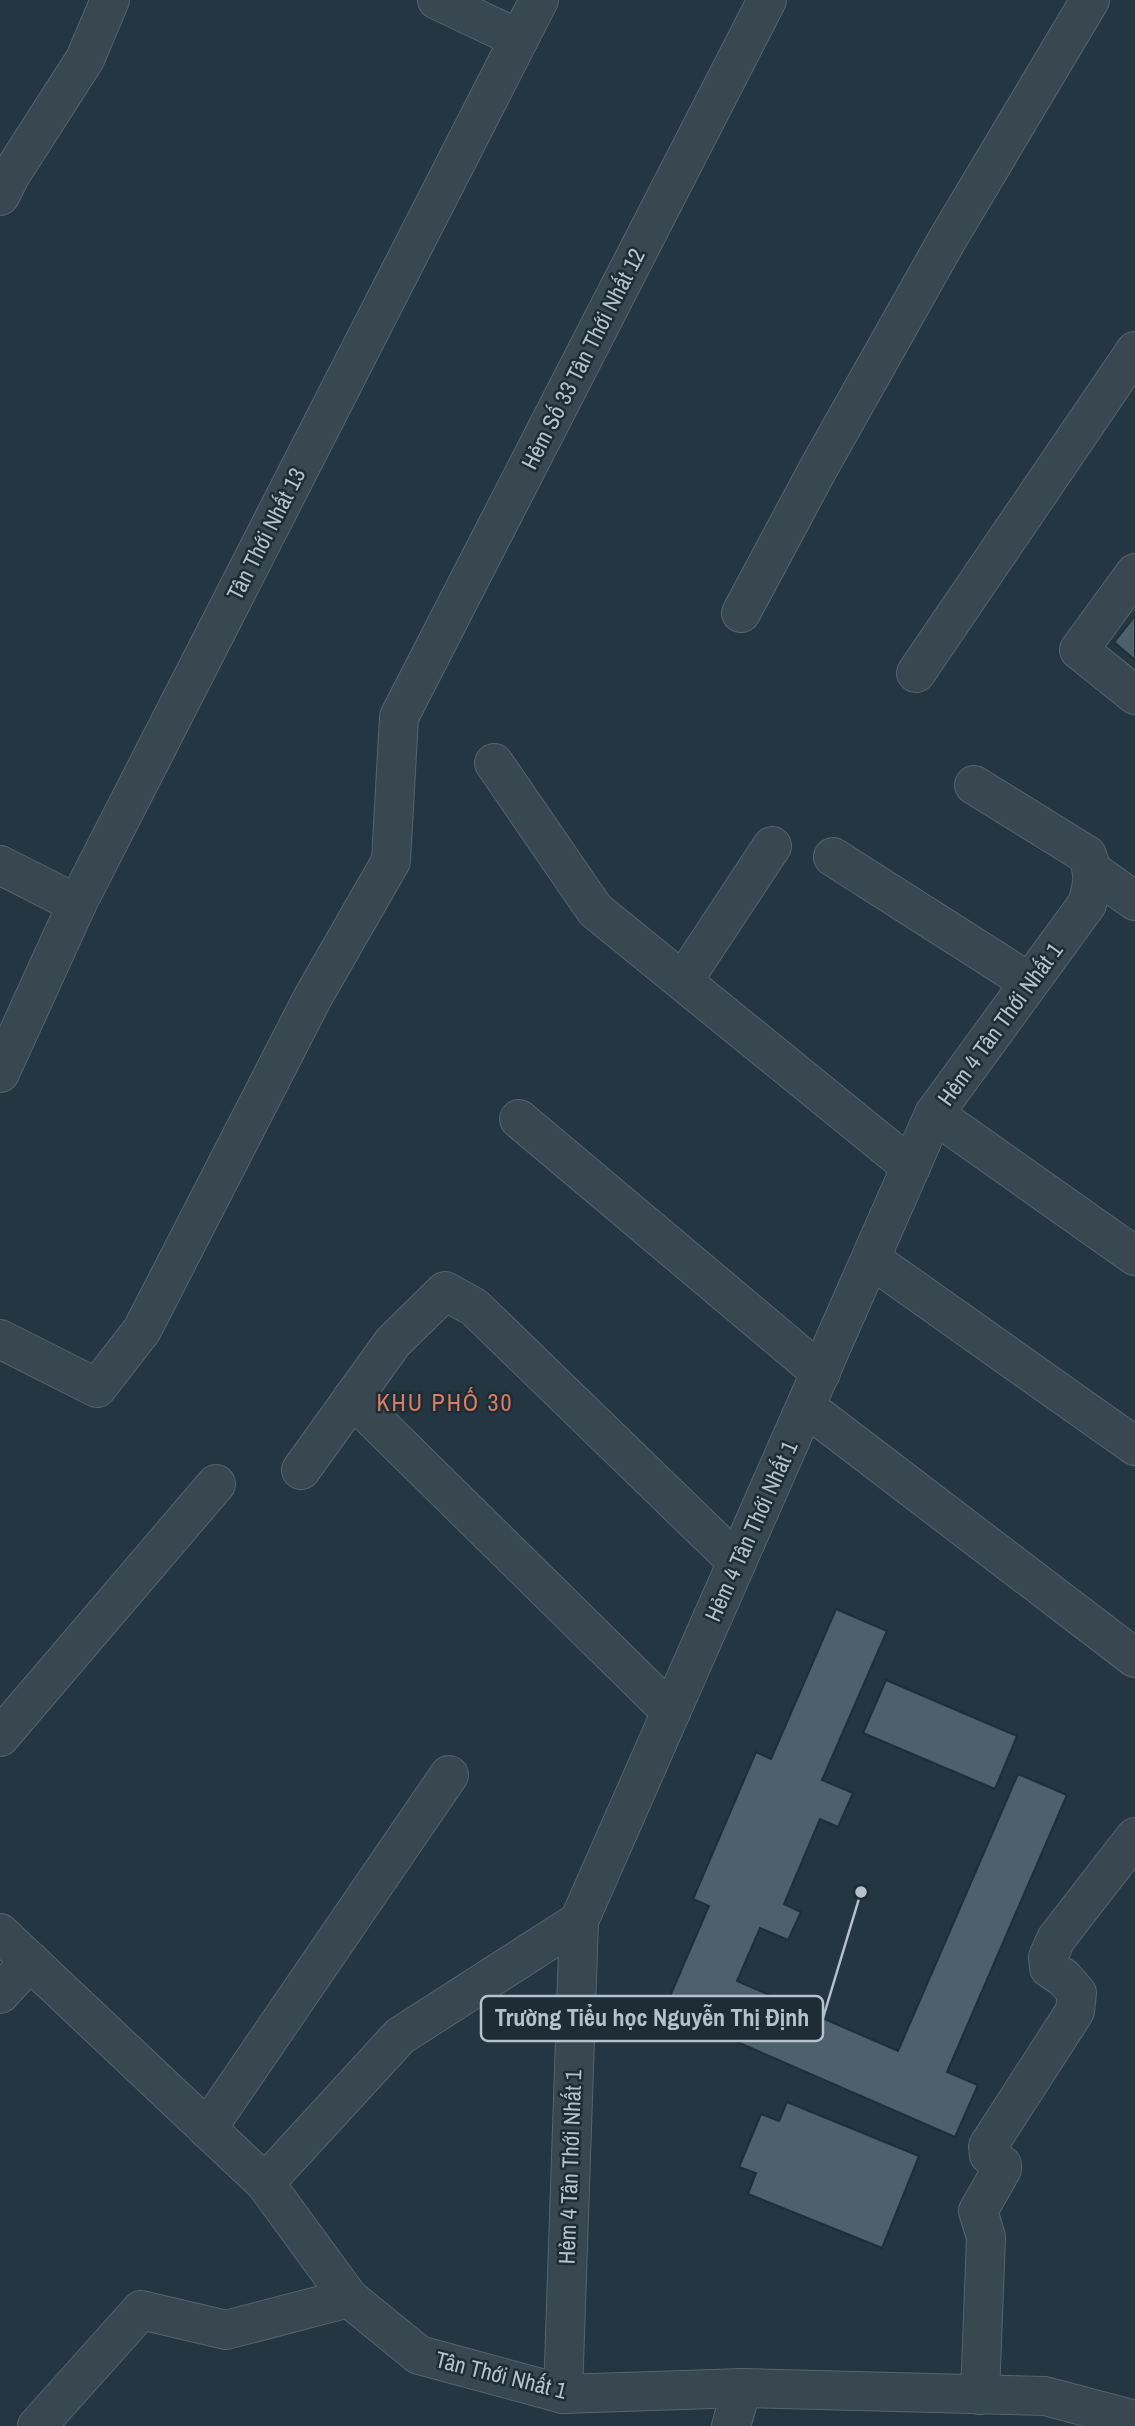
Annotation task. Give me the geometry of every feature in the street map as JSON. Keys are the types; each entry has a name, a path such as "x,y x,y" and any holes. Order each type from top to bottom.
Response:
{"street":[{"path":"0,196 85,58 110,0"},
{"path":"438,0 519,38"},
{"name":"Tân Thới Nhất 13","path":"0,1073 77,904 539,0"},
{"name":"Hẻm Số 33 Tân Thới Nhất 12","path":"0,1339 97,1388 142,1330 313,997 391,861 399,716 766,0"},
{"path":"741,613 818,469 947,240 1090,0"},
{"path":"916,673 1135,351"},
{"path":"1135,573 1079,650 1135,695"},
{"path":"494,763 595,910 911,1167"},
{"path":"974,785 1087,855 1093,871 1135,901"},
{"path":"683,981 772,846"},
{"path":"833,857 1029,982"},
{"path":"0,865 77,904"},
{"name":"Hẻm 4 Tân Thới Nhất 1","path":"562,2394 579,1921 934,1114 1087,904 1094,881 1093,871"},
{"path":"934,1114 1135,1256"},
{"path":"519,1119 813,1390 1135,1658"},
{"path":"871,1259 1135,1446"},
{"path":"301,1470 393,1342 445,1291 474,1307 737,1562"},
{"path":"352,1398 671,1712"},
{"path":"0,1737 216,1484"},
{"path":"208,2129 449,1775"},
{"path":"980,2395 986,2237 978,2211 1002,2169 1002,2165 989,2155 988,2146 1075,2011 1077,1993 1064,1978 1049,1968 1048,1957 1056,1938 1135,1837"},
{"path":"265,2183 400,2036 579,1921"},
{"name":"Tân Thới Nhất 1","path":"0,1933 265,2183 349,2298 419,2355 562,2394 742,2388 1045,2396 1135,2420"},
{"path":"0,1994 30,1961"},
{"path":"37,2426 141,2310 226,2330 349,2298"},
{"path":"731,2426 742,2388"}],"building":[{"path":"1135,616 1135,660 1114,642"},
{"path":"836,1609 887,1631 822,1780 853,1793 838,1827 820,1819 784,1904 801,1912 788,1940 760,1928 737,1981 898,2051 1018,1774 1067,1795 947,2072 978,2085 955,2137 664,2010 709,1906 693,1899 756,1752 771,1759"},
{"path":"886,1680 1017,1736 995,1789 863,1733"},
{"path":"787,2102 919,2156 882,2248 748,2194 756,2173 739,2167 761,2114 779,2121"}],"place":[{"name":"Trường Tiểu học Nguyễn Thị Định","path":"861,1892"}],"district":[{"name":"KHU PHỐ 30","path":"445,1403"}]}
